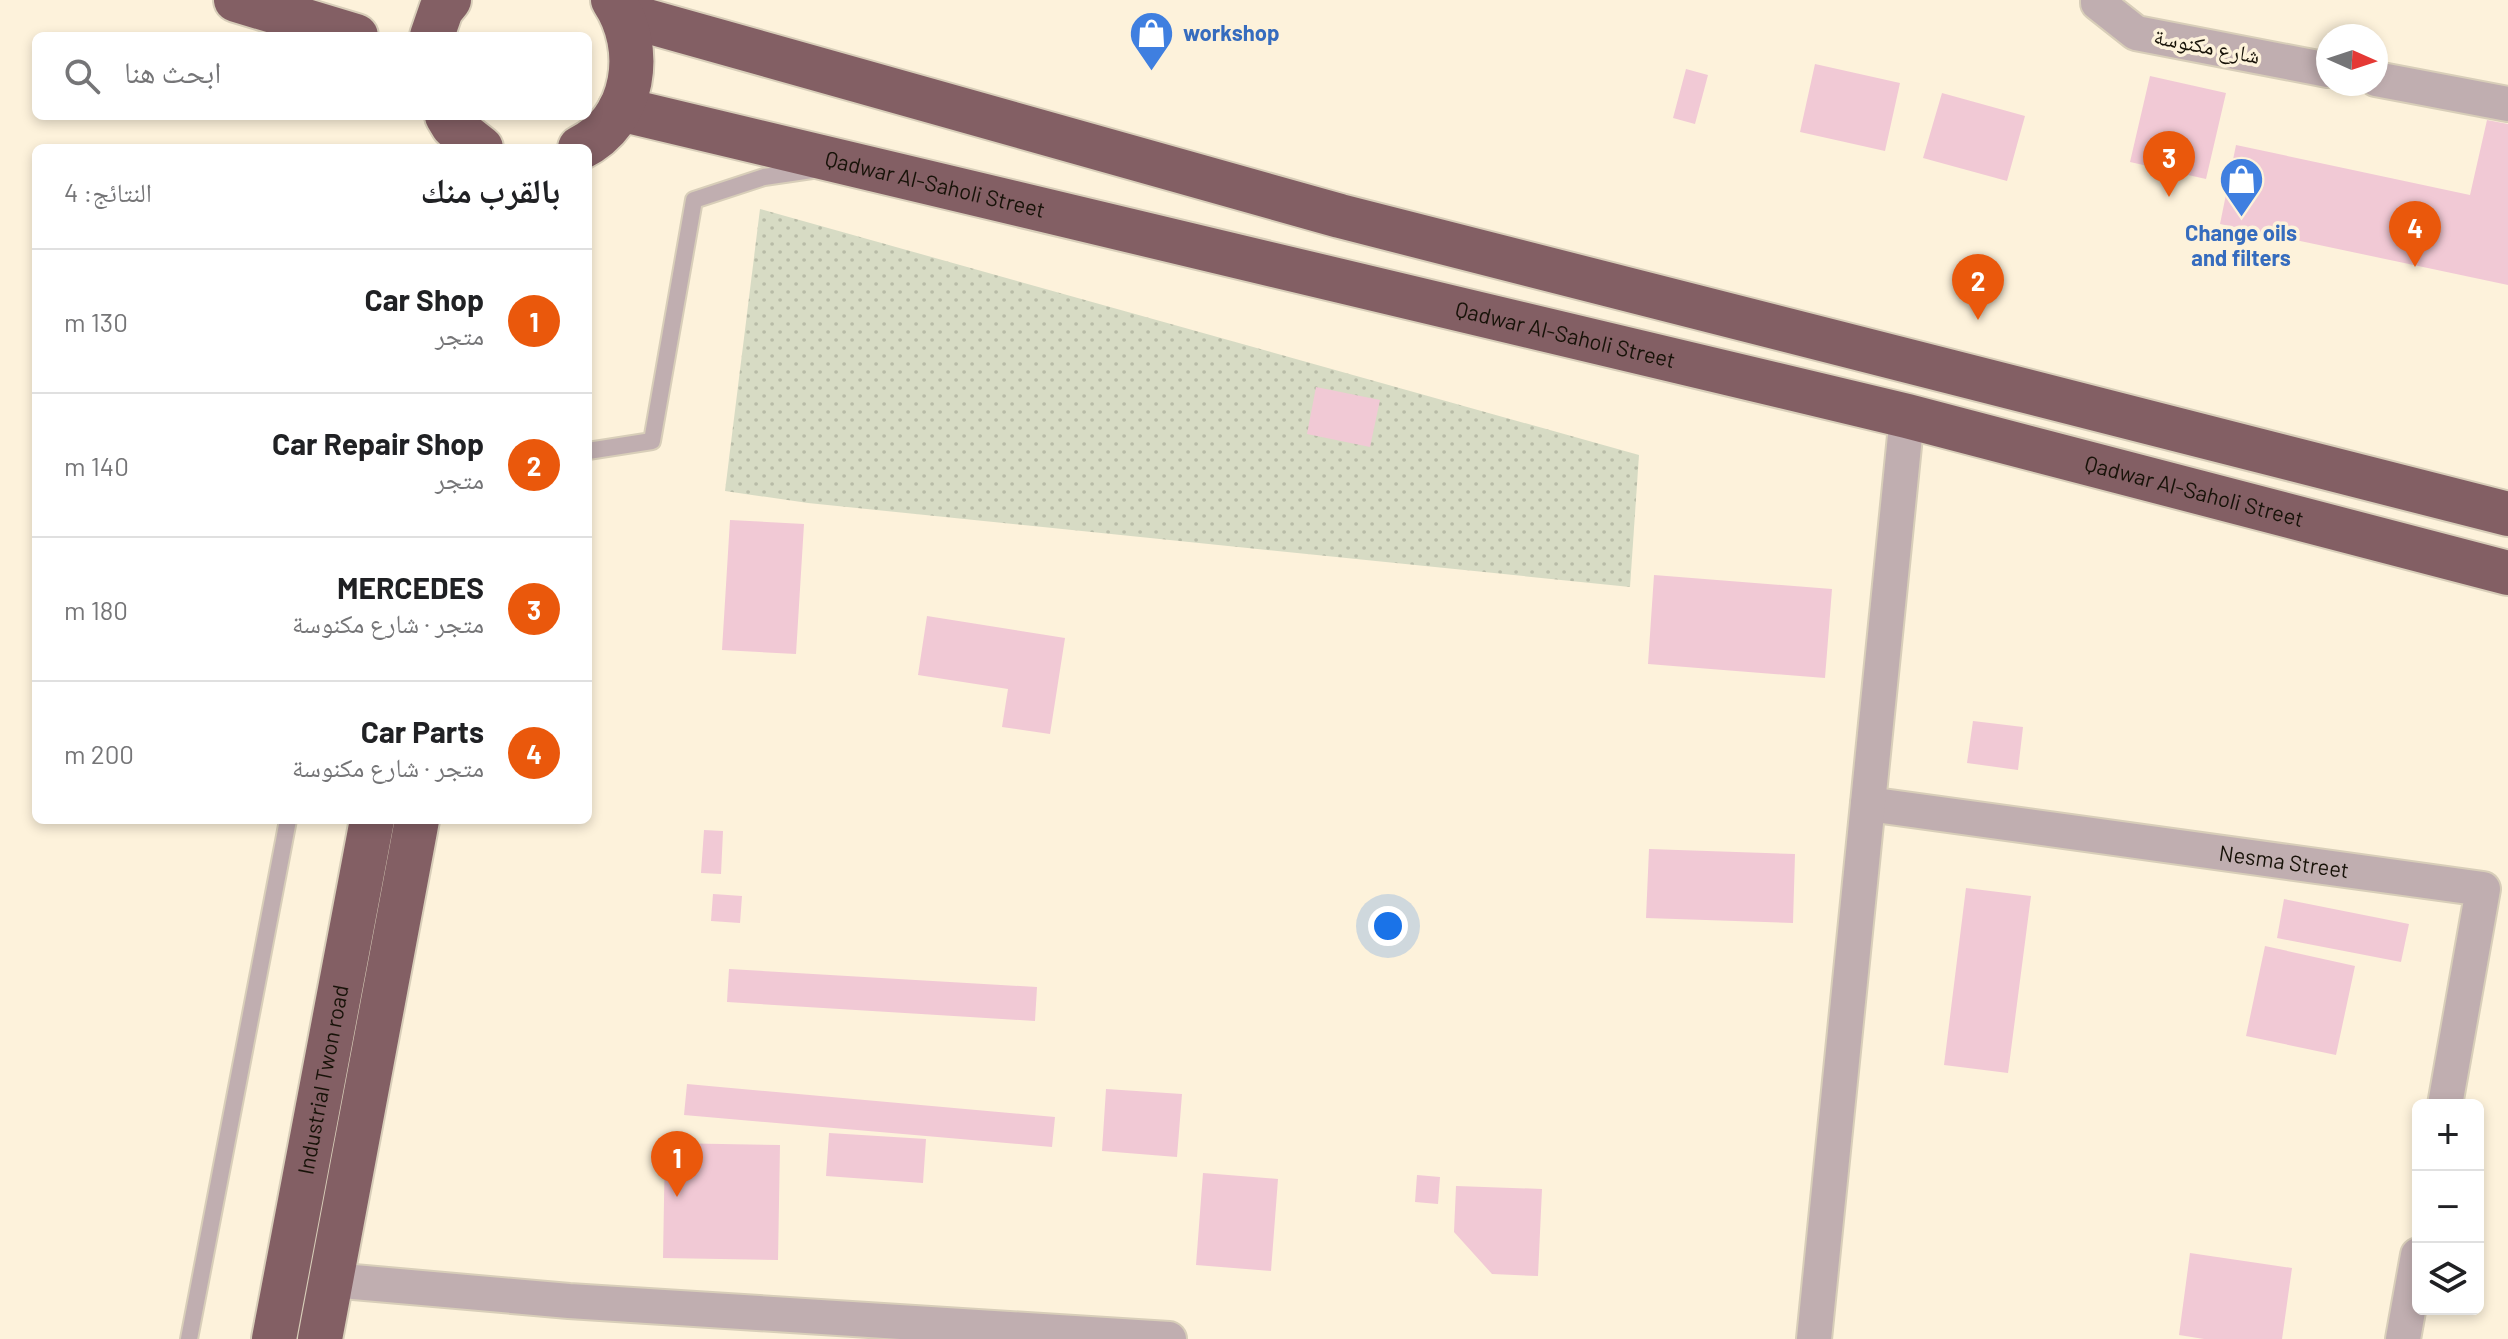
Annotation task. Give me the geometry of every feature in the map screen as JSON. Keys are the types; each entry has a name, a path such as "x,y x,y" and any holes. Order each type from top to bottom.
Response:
{"highway":[{"path":"236,0 343,32"},
{"path":"433,32 441,10 449,0"},
{"path":"585,144 606,129 620,109 629,86 633,62 630,37 617,7"},
{"path":"617,7 1340,216 2508,514"},
{"name":"Qadwar Al-Saholi Street","path":"620,109 1907,416 2508,573"},
{"path":"449,120 476,144"},
{"name":"Industrial Twon road","path":"274,1339 371,824"},
{"path":"320,1339 416,824"}],"street":[{"name":"شارع مكنوسة","path":"2098,0 2136,33 2316,68"},
{"path":"2388,81 2508,104"},
{"path":"1814,1339 1907,416"},
{"name":"Nesma Street","path":"1868,804 2483,889 2446,1099"},
{"path":"331,1280 569,1301 1169,1339"},
{"path":"2403,1339 2412,1289"}],"lane":[{"path":"592,450 652,441 694,200 764,177 853,164"},
{"path":"189,1339 287,824"}],"green space":[{"path":"760,209 1639,455 1630,587 808,503 725,491"}],"building":[{"path":"1815,64 1900,83 1885,151 1800,132"},
{"path":"1686,69 1708,75 1695,124 1673,118"},
{"path":"2150,76 2226,93 2206,179 2130,162"},
{"path":"1942,93 2025,116 2007,181 1923,158"},
{"path":"2487,120 2508,124 2508,285 2220,224 2236,145 2470,195"},
{"path":"1316,387 1380,400 1370,447 1307,434"},
{"path":"730,520 804,524 796,654 722,650"},
{"path":"1654,575 1832,589 1825,678 1648,664"},
{"path":"927,616 1065,638 1050,734 1002,727 1008,689 918,675"},
{"path":"1973,721 2023,727 2018,770 1967,763"},
{"path":"704,830 723,831 721,874 701,873"},
{"path":"1649,849 1795,854 1793,923 1646,918"},
{"path":"1966,888 2031,896 2008,1073 1944,1065"},
{"path":"713,894 742,896 740,923 711,921"},
{"path":"2284,899 2409,924 2401,962 2277,938"},
{"path":"2265,946 2355,966 2336,1055 2246,1036"},
{"path":"729,969 1037,987 1035,1021 727,1002"},
{"path":"687,1084 1055,1117 1052,1147 684,1115"},
{"path":"1106,1089 1182,1094 1177,1157 1102,1151"},
{"path":"829,1133 926,1139 923,1183 826,1176"},
{"path":"665,1143 780,1145 778,1260 663,1258"},
{"path":"1203,1173 1278,1179 1271,1271 1196,1265"},
{"path":"1417,1175 1440,1177 1438,1204 1415,1202"},
{"path":"1456,1186 1542,1189 1538,1276 1492,1274 1454,1232"},
{"path":"2190,1253 2292,1268 2282,1339 2204,1339 2179,1335"}],"place":[{"name":"workshop","path":"1152,72"},
{"name":"MERCEDES","path":"2169,197"},
{"name":"Change oils and filters","path":"2241,219"},
{"name":"Car Parts","path":"2415,267"},
{"name":"Car Repair Shop","path":"1978,320"},
{"name":"Car Shop","path":"677,1197"}]}
